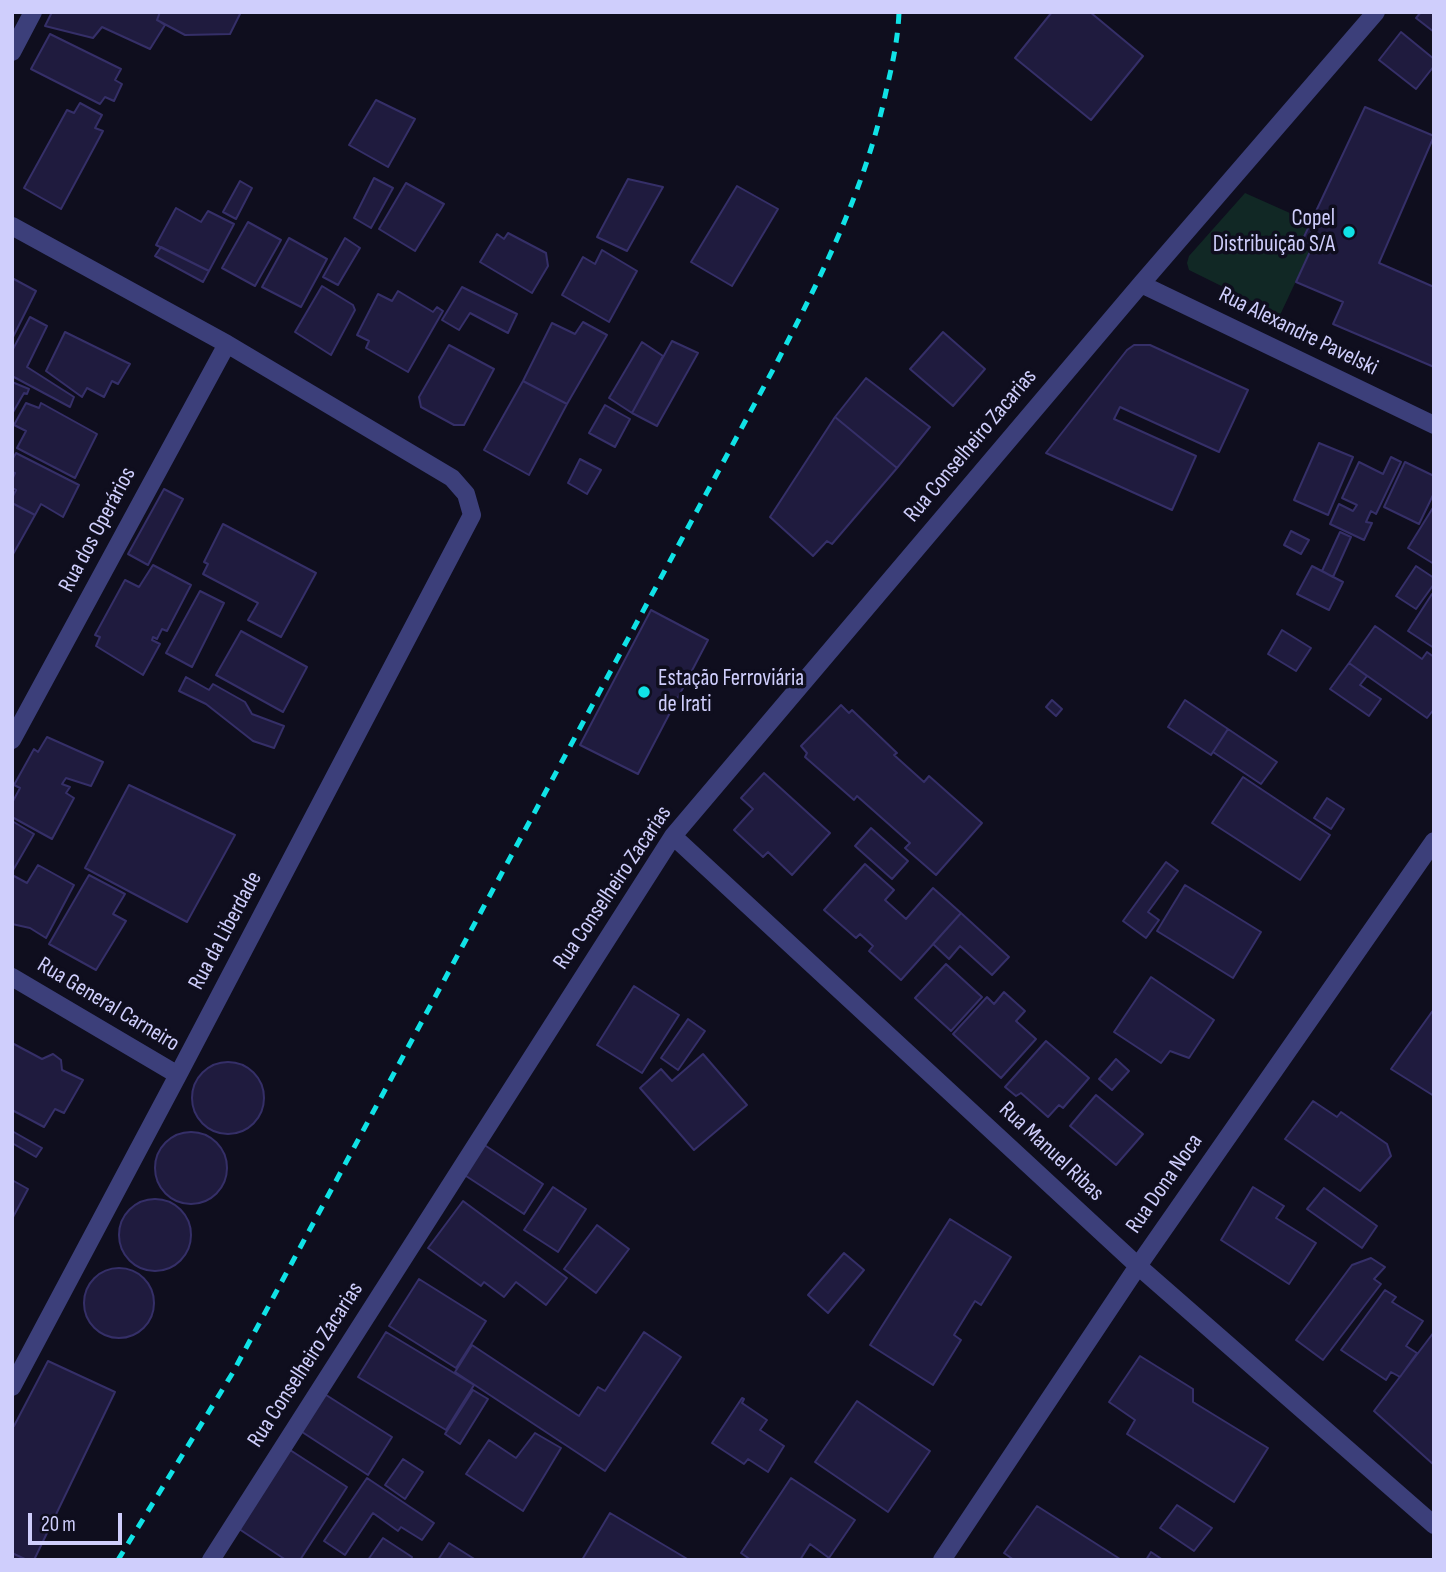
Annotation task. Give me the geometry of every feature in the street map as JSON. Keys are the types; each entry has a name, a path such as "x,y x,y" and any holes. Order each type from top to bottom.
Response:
{"street":[{"path":"12,52 33,12"},
{"name":"Rua Conselheiro Zacarias","path":"211,1560 673,836 1141,284 1377,12"},
{"path":"12,226 227,344"},
{"name":"Rua Alexandre Pavelski","path":"1141,284 1434,425"},
{"name":"Rua da Liberdade","path":"12,1387 472,515 466,494 452,478 227,344"},
{"name":"Rua dos Operários","path":"12,740 227,344"},
{"name":"Rua Manuel Ribas","path":"673,836 1138,1266 1434,1525"},
{"name":"Rua Dona Noca","path":"942,1560 1138,1266 1434,841"},
{"name":"Rua General Carneiro","path":"12,977 178,1075"}],"green space":[{"path":"1245,193 1310,222 1302,240 1313,245 1280,315 1189,270 1189,256"}],"building":[{"path":"52,12 160,12 157,20 165,25 150,49 102,27 93,38 45,26"},
{"path":"160,12 241,12 230,34 185,35 157,20"},
{"path":"1052,12 1090,12 1143,56 1091,120 1015,58"},
{"path":"1421,12 1434,12 1434,32 1416,18"},
{"path":"1401,32 1434,59 1434,66 1416,89 1379,60"},
{"path":"50,34 121,69 115,80 122,84 114,101 105,97 100,104 31,69"},
{"path":"376,100 415,119 388,167 349,145"},
{"path":"80,103 102,115 95,128 103,131 61,209 24,188 67,110 74,113"},
{"name":"Copel Distribuição S/A","path":"1365,107 1434,136 1379,263 1434,287 1434,367 1333,324 1343,302 1296,282 1313,245 1302,241"},
{"path":"374,178 393,188 371,228 354,218"},
{"path":"628,179 663,187 627,251 597,237"},
{"path":"240,181 252,188 236,219 223,212"},
{"path":"406,183 444,204 415,251 379,229"},
{"path":"737,186 778,209 732,286 691,262"},
{"path":"176,208 201,222 208,211 234,224 209,271 156,245"},
{"path":"248,222 281,240 255,286 222,268"},
{"path":"508,233 546,253 548,266 532,293 480,262 497,234 504,239"},
{"path":"289,238 327,259 301,307 262,287"},
{"path":"345,238 360,248 338,285 323,277"},
{"path":"161,247 209,271 203,282 155,256"},
{"path":"602,250 637,271 609,322 562,295 583,257 595,264"},
{"path":"12,278 36,291 12,339"},
{"path":"322,286 353,305 355,310 331,355 295,332"},
{"path":"462,287 517,314 508,333 470,313 459,330 442,320"},
{"path":"398,291 433,312 437,307 443,311 408,372 366,348 369,341 357,335 378,294 392,301"},
{"path":"30,317 47,326 27,367 74,397 70,407 12,376 12,351"},
{"path":"583,322 607,335 567,404 523,381 552,323 575,334"},
{"path":"65,332 130,364 118,384 112,381 104,397 87,388 82,397 46,371"},
{"path":"943,332 985,369 953,406 910,369"},
{"path":"672,341 698,353 657,426 632,413"},
{"path":"642,342 663,356 632,413 609,398"},
{"path":"449,345 494,369 464,425 454,425 421,407 419,397"},
{"path":"1134,345 1150,345 1248,390 1219,452 1120,407 1114,419 1196,456 1172,510 1046,453 1127,350"},
{"path":"866,378 930,427 897,468 835,417"},
{"path":"523,381 567,404 529,475 484,450"},
{"path":"12,382 29,389 12,414"},
{"path":"26,403 39,408 41,403 97,434 75,478 17,448 26,431 14,425"},
{"path":"605,405 630,419 615,447 589,433"},
{"path":"835,417 897,468 832,544 827,541 813,556 770,517"},
{"path":"1319,443 1353,457 1328,515 1294,500"},
{"path":"16,453 79,485 63,517 41,504 35,515 12,503 16,490 12,488 15,473 12,472 12,460"},
{"path":"1391,457 1401,462 1376,514 1371,511 1366,522 1372,523 1364,540 1330,524 1339,504 1353,511 1357,505 1342,498 1359,462 1383,474"},
{"path":"580,459 601,470 587,494 568,483"},
{"path":"1405,462 1434,476 1434,493 1419,524 1384,507"},
{"path":"164,489 183,499 148,565 128,554"},
{"path":"12,503 35,515 12,556"},
{"path":"1434,506 1434,564 1408,548"},
{"path":"223,524 316,573 281,637 248,620 258,603 203,574 208,564 204,562"},
{"path":"1291,531 1309,540 1301,554 1284,545"},
{"path":"1340,532 1351,537 1333,577 1322,571"},
{"path":"153,565 191,585 167,631 162,629 157,639 153,637 152,640 160,644 143,675 96,646 100,637 95,635 125,580 139,587"},
{"path":"1312,566 1343,582 1329,610 1297,594"},
{"path":"1416,566 1434,578 1434,584 1416,609 1396,596"},
{"path":"200,591 224,603 192,667 166,653"},
{"path":"1432,594 1434,596 1434,648 1408,631"},
{"name":"Estação Ferroviária de Irati","path":"651,610 708,640 638,774 580,745"},
{"path":"1375,626 1422,659 1427,652 1434,657 1434,709 1427,718 1349,663"},
{"path":"1282,630 1311,648 1296,671 1268,654"},
{"path":"241,631 307,667 283,712 216,675"},
{"path":"1349,663 1367,676 1360,685 1381,699 1369,716 1330,689"},
{"path":"186,677 209,690 213,684 245,702 252,714 284,726 274,748 253,741 206,704 179,691"},
{"path":"1052,700 1062,709 1056,716 1046,707"},
{"path":"1185,700 1228,729 1211,755 1168,727"},
{"path":"841,705 849,713 852,710 897,753 894,755 924,782 929,776 982,823 936,875 905,848 910,843 857,796 854,800 805,757 807,753 801,746"},
{"path":"1228,729 1277,762 1261,784 1213,752"},
{"path":"47,737 103,762 91,786 66,778 62,784 70,787 66,793 74,798 52,839 12,817 12,803 20,788 14,785 34,749 38,752"},
{"path":"764,773 830,833 792,875 768,852 763,857 734,830 753,809 741,798"},
{"path":"1243,777 1330,835 1300,880 1212,823"},
{"path":"129,785 235,835 187,922 85,868"},
{"path":"1327,798 1344,809 1331,829 1314,818"},
{"path":"12,821 34,834 12,872"},
{"path":"871,828 908,861 892,879 855,846"},
{"path":"1166,862 1178,871 1148,912 1159,920 1146,938 1123,921"},
{"path":"865,864 894,890 885,900 906,919 933,888 961,913 901,980 869,951 873,946 860,934 856,938 824,910"},
{"path":"38,865 74,885 46,938 30,928 12,924 12,879 14,876 27,883"},
{"path":"89,875 125,894 113,914 126,921 96,970 49,944"},
{"path":"1185,885 1261,932 1233,978 1157,931"},
{"path":"961,913 1009,957 992,975 960,946 949,959 933,944"},
{"path":"946,964 982,997 951,1031 915,998"},
{"path":"1151,977 1214,1020 1189,1058 1170,1051 1161,1063 1114,1032"},
{"path":"634,986 679,1015 642,1073 597,1045"},
{"path":"1004,992 1025,1011 1016,1021 1036,1039 1001,1078 953,1034 987,997 994,1004"},
{"path":"1434,1009 1434,1096 1391,1069"},
{"path":"688,1019 705,1031 678,1070 661,1058"},
{"path":"1046,1041 1089,1078 1063,1108 1059,1105 1048,1117 1021,1093 1016,1096 1005,1087"},
{"path":"12,1043 42,1059 53,1054 61,1060 62,1070 83,1080 64,1113 55,1109 44,1127 12,1110"},
{"path":"703,1054 747,1105 694,1150 640,1088 661,1069 672,1081"},
{"path":"1116,1059 1129,1071 1112,1090 1099,1079"},
{"path":"228,1062 248,1068 258,1078 264,1098 258,1118 248,1128 228,1134 208,1128 198,1118 192,1098 198,1078 208,1068"},
{"path":"1096,1095 1143,1134 1116,1165 1070,1126"},
{"path":"1313,1101 1337,1117 1341,1112 1387,1144 1391,1156 1360,1191 1285,1139"},
{"path":"12,1131 42,1148 36,1157 12,1143"},
{"path":"191,1132 211,1138 221,1148 227,1168 221,1188 211,1198 191,1204 171,1198 161,1188 155,1168 161,1148 171,1138"},
{"path":"483,1144 543,1184 524,1214 463,1174"},
{"path":"12,1180 28,1189 12,1219"},
{"path":"553,1187 586,1209 558,1252 524,1230"},
{"path":"1253,1187 1284,1206 1276,1218 1316,1243 1289,1284 1221,1240"},
{"path":"1324,1188 1377,1226 1362,1248 1307,1209"},
{"path":"155,1199 175,1205 185,1215 191,1235 185,1255 175,1265 155,1271 135,1265 125,1255 119,1235 125,1215 135,1205"},
{"path":"463,1201 567,1278 546,1305 516,1282 504,1297 484,1282 481,1286 428,1248"},
{"path":"950,1219 1011,1257 981,1305 975,1301 954,1335 961,1340 933,1385 870,1345"},
{"path":"597,1225 629,1249 596,1293 564,1269"},
{"path":"844,1253 864,1270 828,1313 808,1295"},
{"path":"1371,1258 1385,1267 1374,1279 1381,1284 1323,1360 1296,1340 1352,1265"},
{"path":"126,1268 139,1274 148,1283 152,1289 152,1317 144,1328 133,1336 112,1338 94,1328 86,1317 84,1296 94,1278 105,1270"},
{"path":"419,1279 486,1321 456,1368 389,1326"},
{"path":"1385,1290 1396,1297 1392,1302 1423,1321 1406,1346 1417,1353 1400,1377 1391,1372 1386,1380 1341,1350"},
{"path":"386,1332 474,1385 446,1430 358,1377"},
{"path":"644,1332 681,1357 605,1471 455,1372 472,1345 579,1416 598,1387 605,1391"},
{"path":"1434,1332 1434,1465 1374,1411"},
{"path":"1140,1356 1193,1389 1193,1402 1268,1448 1234,1502 1127,1434 1135,1420 1109,1402"},
{"path":"48,1361 115,1392 34,1560 27,1560 12,1553 12,1426"},
{"path":"473,1390 488,1399 460,1444 445,1434"},
{"path":"323,1393 392,1437 368,1475 299,1430"},
{"path":"742,1398 742,1403 767,1420 760,1430 784,1446 768,1472 748,1459 744,1464 712,1443"},
{"path":"857,1401 930,1451 888,1512 815,1462"},
{"path":"535,1433 561,1448 523,1511 466,1474 489,1440 516,1458"},
{"path":"287,1448 347,1487 300,1560 286,1560 236,1527"},
{"path":"403,1459 423,1472 405,1499 385,1485"},
{"path":"367,1478 434,1523 422,1540 401,1527 398,1531 373,1513 345,1555 324,1541"},
{"path":"791,1478 855,1520 829,1558 810,1544 800,1560 751,1560 741,1553"},
{"path":"1177,1505 1212,1528 1194,1551 1160,1528"},
{"path":"1037,1506 1120,1559 1014,1560 1004,1553"},
{"path":"610,1513 689,1560 582,1560"},
{"path":"383,1538 412,1557 411,1560 368,1560"},
{"path":"449,1543 476,1560 438,1560"},
{"path":"1151,1552 1163,1560 1146,1560"},
{"path":"12,1553 27,1560 12,1560"}],"railway":[{"path":"118,1560 232,1374 775,366 826,264 855,196 878,124 891,68 899,12"}],"place":[{"name":"Copel Distribuição S/A","path":"1349,232"},
{"name":"Estação Ferroviária de Irati","path":"644,692"}]}
